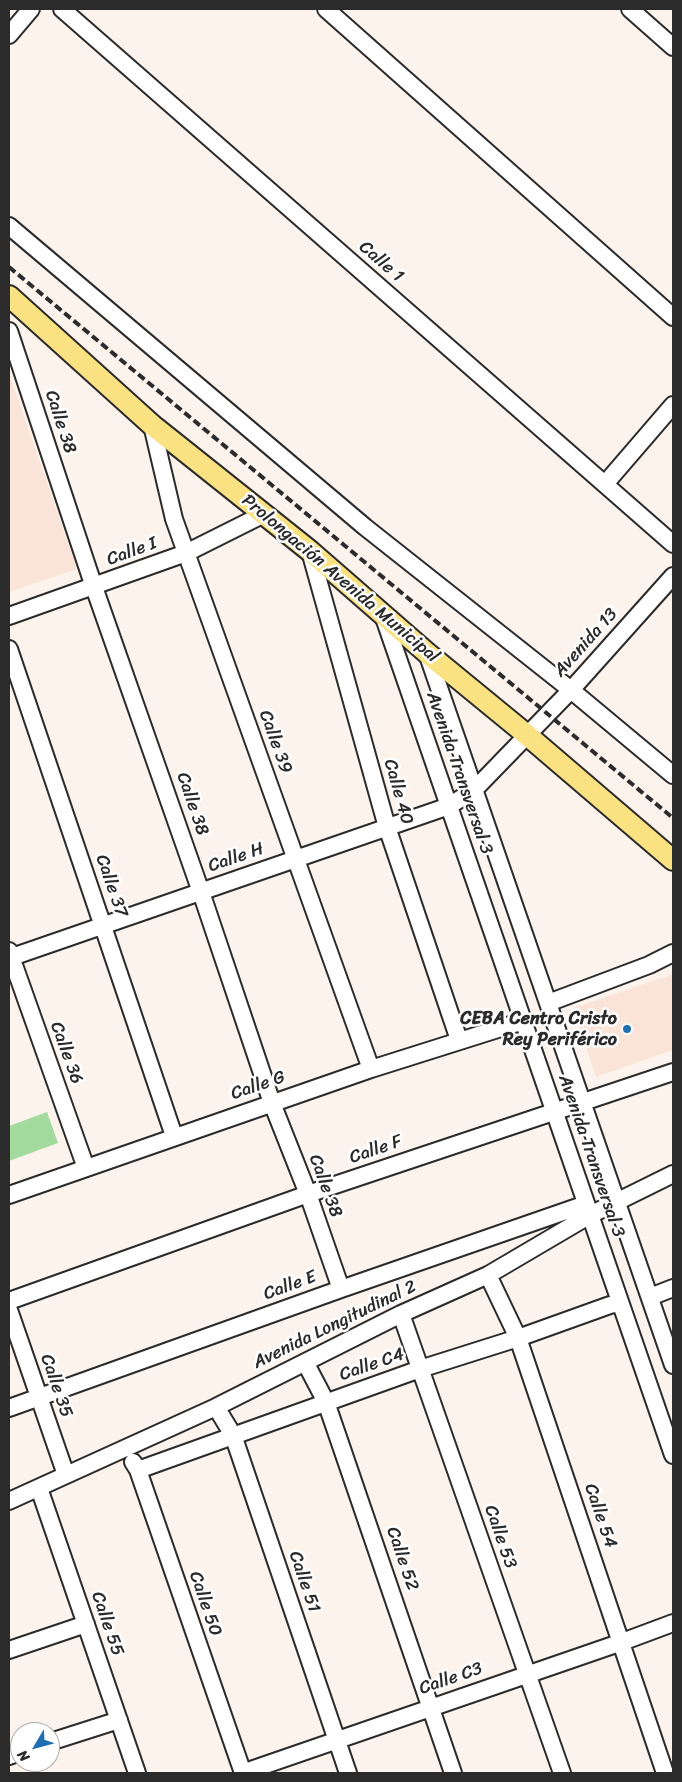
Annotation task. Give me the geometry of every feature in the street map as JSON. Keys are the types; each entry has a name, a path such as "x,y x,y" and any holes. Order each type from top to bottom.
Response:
{"main road":[{"name":"Prolongación Avenida Municipal","path":"9,296 152,425 310,550 427,653 527,735 673,860"}],"street":[{"path":"9,35 31,9"},
{"name":"Calle 1","path":"62,9 673,544"},
{"path":"326,9 673,318"},
{"path":"630,9 673,47"},
{"path":"9,226 365,526 571,690 673,775"},
{"name":"Calle 38","path":"9,331 94,587 201,892 272,1103 308,1194 341,1289"},
{"path":"605,484 673,405"},
{"name":"Calle 39","path":"152,425 174,520 371,1069"},
{"name":"Calle I","path":"9,616 186,553 264,514"},
{"name":"Calle 40","path":"310,550 387,827 459,1040"},
{"name":"Avenida 13","path":"474,790 571,690 673,576"},
{"name":"Avenida Transversal 3","path":"383,615 673,1455"},
{"name":"Calle 37","path":"9,649 174,1136"},
{"name":"Avenida Transversal 3","path":"427,653 673,1365"},
{"name":"Calle H","path":"10,956 104,926 449,806 474,790"},
{"path":"548,1003 649,965 673,953"},
{"name":"Calle 36","path":"10,956 86,1168"},
{"name":"Calle G","path":"9,1195 371,1069 523,1021"},
{"name":"Calle F","path":"9,1301 308,1194 673,1072"},
{"name":"Avenida Longitudinal 2","path":"9,1501 125,1450 216,1407 401,1314 488,1276 588,1210 617,1203 673,1174"},
{"name":"Calle E","path":"9,1408 341,1289 588,1210"},
{"name":"Calle 54","path":"488,1276 518,1338 665,1773"},
{"path":"650,1297 673,1288"},
{"name":"Calle C4","path":"138,1470 420,1369 620,1303"},
{"name":"Calle 35","path":"9,1310 66,1475"},
{"name":"Calle 53","path":"401,1314 562,1773"},
{"name":"Calle 52","path":"305,1362 326,1402 454,1773"},
{"name":"Calle 51","path":"216,1407 232,1435 348,1773"},
{"name":"Calle 50","path":"125,1450 138,1470 242,1773"},
{"name":"Calle 55","path":"39,1488 137,1773"},
{"name":"Calle C3","path":"242,1773 673,1623"},
{"path":"9,1650 86,1624"},
{"path":"60,1739 119,1720"}],"shaded area":[{"path":"9,373 77,569 9,592"},
{"name":"CEBA Centro Cristo Rey Periférico","path":"673,974 673,1050 596,1077 573,1008"}],"green space":[{"path":"47,1112 58,1143 9,1161 9,1126"}],"railway":[{"path":"9,267 673,818"}],"place":[{"name":"CEBA Centro Cristo Rey Periférico","path":"627,1029"}]}
